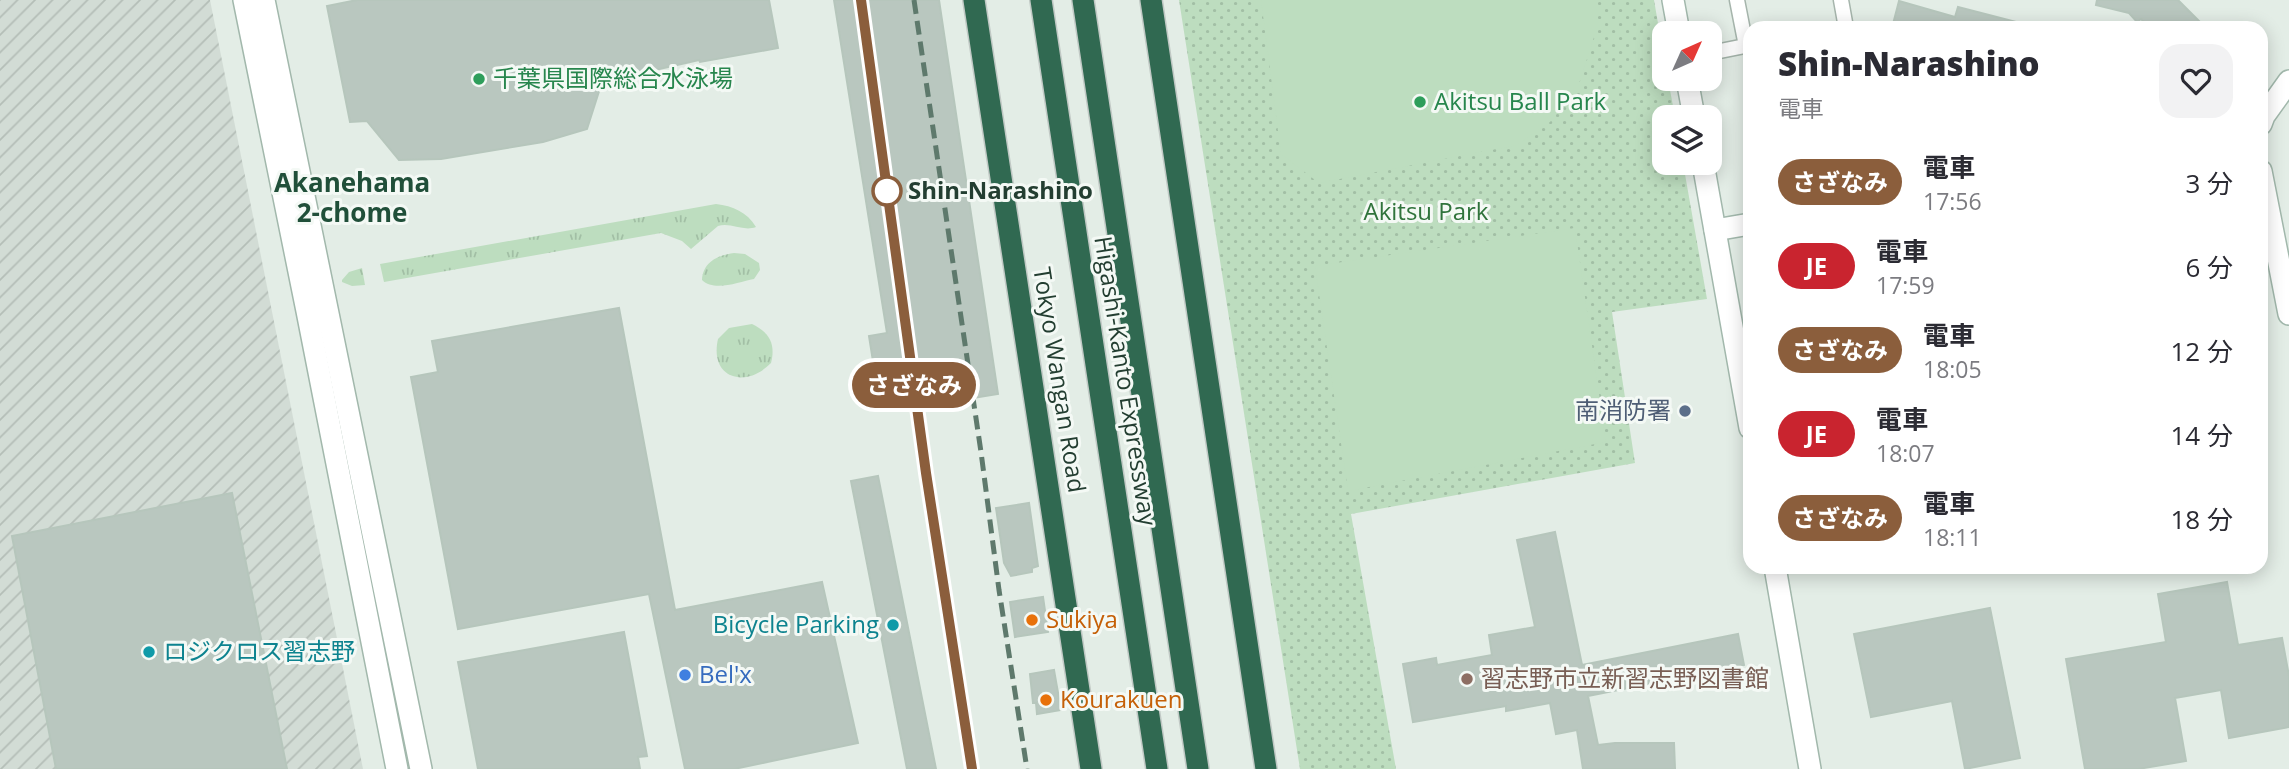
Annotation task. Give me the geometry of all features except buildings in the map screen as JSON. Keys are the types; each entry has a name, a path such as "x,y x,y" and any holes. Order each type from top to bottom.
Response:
{"highway":[{"name":"Tokyo Wangan Road","path":"974,0 1075,654 1090,769"},
{"name":"Higashi-Kanto Expressway","path":"1041,0 1157,769"},
{"name":"Higashi-Kanto Expressway","path":"1083,0 1198,769"},
{"path":"1151,0 1266,769"}],"street":[{"path":"244,0 397,769"},
{"path":"264,0 421,769"},
{"path":"1673,0 1677,21"},
{"path":"1737,0 1743,25"},
{"path":"1841,0 1845,21"},
{"path":"1722,51 1743,47"},
{"path":"2268,110 2289,81"},
{"path":"1705,175 1743,388"},
{"path":"2268,205 2289,314"},
{"path":"1715,230 1743,225"},
{"path":"1775,574 1810,769"}],"shaded area":[{"path":"0,0 210,0 363,769 0,769"}],"green space":[{"name":"Akitsu Park","path":"1179,0 1654,0 1658,21 1652,21 1652,91 1670,91 1673,105 1652,105 1652,175 1685,175 1707,299 1612,312 1635,463 1351,514 1396,769 1300,769"},
{"name":"Akitsu Ball Park","path":"1261,0 1595,0 1595,34 1580,81 1550,122 1517,145 1319,183 1281,154"},
{"path":"716,204 739,211 756,227 718,226 691,249 682,241 661,233 384,282 380,264"},
{"path":"1575,228 1606,442 1348,491 1315,266"},
{"path":"734,253 745,254 759,263 760,270 754,279 720,286 707,284 702,280 705,268 712,260"},
{"path":"362,268 365,285 352,286 342,282 349,272"},
{"path":"752,324 770,339 773,350 771,363 751,376 732,376 724,371 719,363 718,339 729,328"}],"railway":[{"path":"861,0 926,473 972,769"},
{"path":"914,0 1027,769"}],"train":[{"name":"さざなみ","path":"861,0 926,473 972,769"}],"place":[{"name":"千葉県国際総合水泳場","path":"479,79"},
{"name":"Akitsu Ball Park","path":"1420,102"},
{"name":"Shin-Narashino","path":"887,191"},
{"name":"南消防署","path":"1685,411"},
{"name":"Sukiya","path":"1032,620"},
{"name":"Bicycle Parking","path":"893,625"},
{"name":"ロジクロス習志野","path":"149,652"},
{"name":"Bel'x","path":"685,675"},
{"name":"習志野市立新習志野図書館","path":"1467,679"},
{"name":"Kourakuen","path":"1046,700"}],"district":[{"name":"Akanehama 2-chome","path":"352,198"}]}
